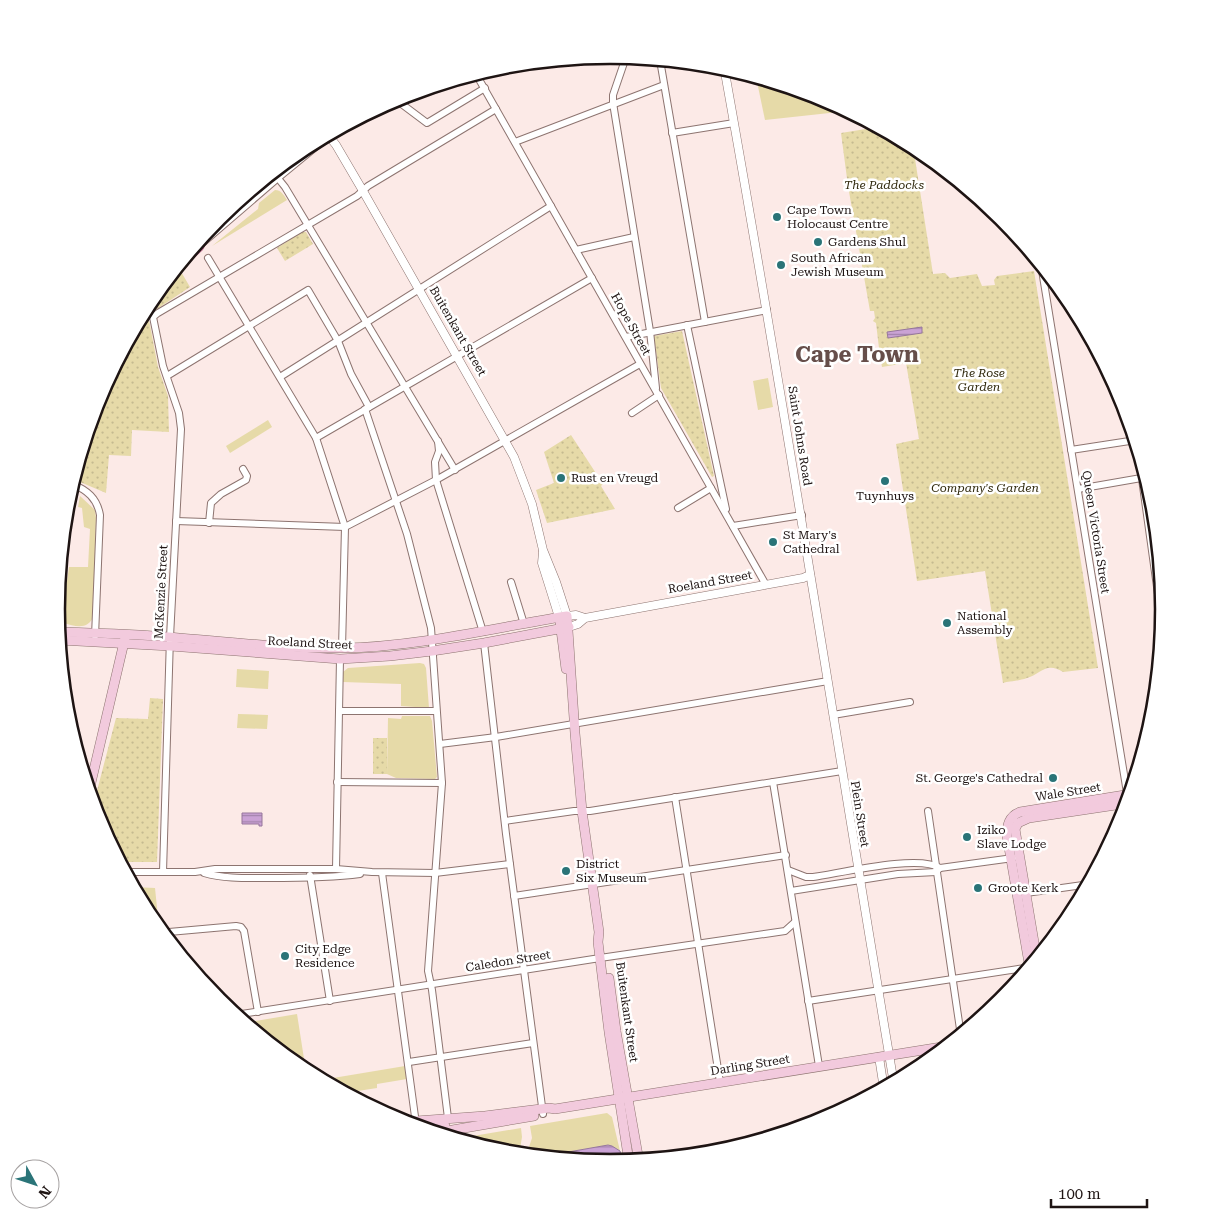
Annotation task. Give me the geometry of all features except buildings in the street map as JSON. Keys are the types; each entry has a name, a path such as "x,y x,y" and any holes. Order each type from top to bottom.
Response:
{"main road":[{"name":"Roeland Street","path":"66,633 125,640 342,648 398,644 484,632 563,617"},
{"name":"Buitenkant Street","path":"563,617 582,811 623,1098"},
{"name":"Roeland Street","path":"170,641 340,659 432,651 565,627"},
{"name":"Roeland Street","path":"66,640 95,638"},
{"path":"92,779 125,640"},
{"name":"Wale Street","path":"1014,821 1121,800"},
{"path":"1029,960 1010,858 1007,827 1014,821 1036,951"},
{"name":"Darling Street","path":"451,1131 542,1111 935,1048"},
{"path":"623,1098 637,1154"},
{"path":"623,1098 628,1154"},
{"name":"Darling Street","path":"427,1123 448,1118 542,1111"},
{"path":"433,1125 485,1124"}],"street":[{"path":"623,64 613,95 613,103 650,331 658,394 632,413"},
{"path":"661,66 704,322"},
{"name":"Saint Johns Road","path":"726,76 802,515 810,576"},
{"name":"Hope Street","path":"480,80 766,585"},
{"path":"515,142 664,85"},
{"path":"403,105 427,123 485,88"},
{"path":"219,276 357,196 496,109"},
{"path":"672,133 734,123"},
{"name":"Buitenkant Street","path":"333,140 458,355 517,463 525,483 543,550 542,563 563,617"},
{"path":"278,177 455,470"},
{"path":"280,377 551,206"},
{"path":"576,250 634,236"},
{"path":"208,258 316,438 345,527 342,648"},
{"name":"McKenzie Street","path":"163,872 170,641 181,428 179,413 163,366 153,317 219,276"},
{"name":"Queen Victoria Street","path":"1043,277 1127,786"},
{"path":"316,438 592,278"},
{"path":"167,376 308,290 338,341 367,408 431,624 442,783 428,972 448,1118"},
{"path":"626,336 767,310"},
{"path":"687,325 728,517"},
{"path":"176,521 345,527 455,470 640,364"},
{"path":"438,440 438,451 434,462 436,480 484,632"},
{"path":"1071,450 1130,442"},
{"path":"208,522 211,502 246,480 247,476 243,469"},
{"path":"1078,489 1140,479"},
{"path":"78,488 91,495 96,502 100,515 95,638"},
{"path":"678,508 711,488"},
{"path":"733,526 802,515"},
{"name":"Roeland Street","path":"563,617 576,616 585,618 810,576"},
{"name":"Plein Street","path":"810,576 893,1076"},
{"path":"511,582 524,624"},
{"name":"Roeland Street","path":"565,627 578,624 585,618"},
{"path":"484,643 542,1111"},
{"path":"336,869 340,659"},
{"path":"440,744 496,737 828,680"},
{"path":"834,715 910,702"},
{"path":"339,711 436,711"},
{"path":"505,821 842,771"},
{"path":"337,782 442,783"},
{"path":"773,782 819,1066"},
{"path":"674,797 720,1082"},
{"path":"928,811 960,1028"},
{"path":"514,896 786,855"},
{"path":"791,891 1020,857"},
{"path":"788,870 806,877 813,877 917,862 937,868"},
{"path":"133,872 202,872 215,869 336,869 372,872 435,873 510,864"},
{"path":"310,869 330,1001"},
{"path":"202,872 217,877 310,878 372,872"},
{"path":"382,872 415,1119"},
{"path":"1026,893 1081,885"},
{"path":"795,922 785,932 793,936 799,943"},
{"path":"171,932 241,927 244,931 258,1012"},
{"name":"Caledon Street","path":"245,1014 524,970 785,932"},
{"path":"808,1001 1021,969"},
{"path":"409,1062 533,1043"},
{"path":"879,1057 883,1082"}],"green space":[{"path":"757,84 835,112 765,120"},
{"name":"Company's Garden","path":"868,129 915,156 933,274 945,273 950,278 977,274 982,286 995,285 994,280 997,276 1034,271 1098,668 1063,672 1048,668 1021,680 1003,683 985,571 917,581 896,444 919,439 906,363 882,367 878,352 876,323 873,321 875,318 874,311 870,311 848,186 841,133"},
{"path":"275,190 281,192 287,200 212,246 258,209 259,203"},
{"path":"302,232 306,232 313,244 285,261 277,248"},
{"path":"182,273 190,287 154,311"},
{"path":"149,319 158,367 168,396 169,432 132,430 131,456 109,455 106,493 80,482 83,468 106,401 121,368"},
{"path":"682,331 714,476 712,477 661,388 654,336"},
{"path":"768,378 773,407 758,410 753,381"},
{"path":"268,420 272,427 230,453 226,446"},
{"path":"571,435 603,484 601,486 615,509 547,523 536,490 554,483 544,452"},
{"path":"80,496 95,510 94,615 89,623 82,626 73,626 65,623 66,581 69,567 88,567 90,529 84,527 82,508 78,507"},
{"path":"424,664 426,668 429,708 401,706 401,684 343,682 343,672 348,668"},
{"path":"237,669 269,671 268,689 236,687"},
{"path":"150,698 163,699 157,862 127,862 106,818 97,792 116,718 148,719"},
{"path":"238,714 268,715 267,729 237,728"},
{"path":"402,716 430,716 437,777 435,779 396,778 387,774 388,718 401,719"},
{"path":"373,738 387,738 387,774 373,774"},
{"path":"141,887 155,888 158,914"},
{"path":"297,1014 304,1061 278,1042 253,1021"},
{"path":"405,1066 407,1079 377,1084 377,1088 355,1091 332,1078"},
{"path":"607,1113 612,1117 620,1151 608,1145 563,1153 528,1149 532,1138 530,1126"},
{"path":"521,1128 522,1137 520,1148 468,1137"}],"shaded area":[{"path":"922,327 922,333 888,338 887,332"},
{"path":"242,813 262,813 262,826 259,826 259,824 242,824"},
{"path":"608,1145 620,1151 621,1155 575,1154 563,1153"}],"place":[{"name":"Cape Town Holocaust Centre","path":"777,217"},
{"name":"Gardens Shul","path":"818,242"},
{"name":"South African Jewish Museum","path":"781,265"},
{"name":"Rust en Vreugd","path":"561,478"},
{"name":"Tuynhuys","path":"885,481"},
{"name":"St Mary's Cathedral","path":"773,542"},
{"name":"National Assembly","path":"947,623"},
{"name":"St. George's Cathedral","path":"1053,778"},
{"name":"Iziko Slave Lodge","path":"967,837"},
{"name":"District Six Museum","path":"566,871"},
{"name":"Groote Kerk","path":"978,888"},
{"name":"City Edge Residence","path":"285,956"}],"district":[{"name":"Cape Town","path":"857,354"}],"park label":[{"name":"The Paddocks","path":"884,185"},
{"name":"The Rose Garden","path":"979,380"}]}
